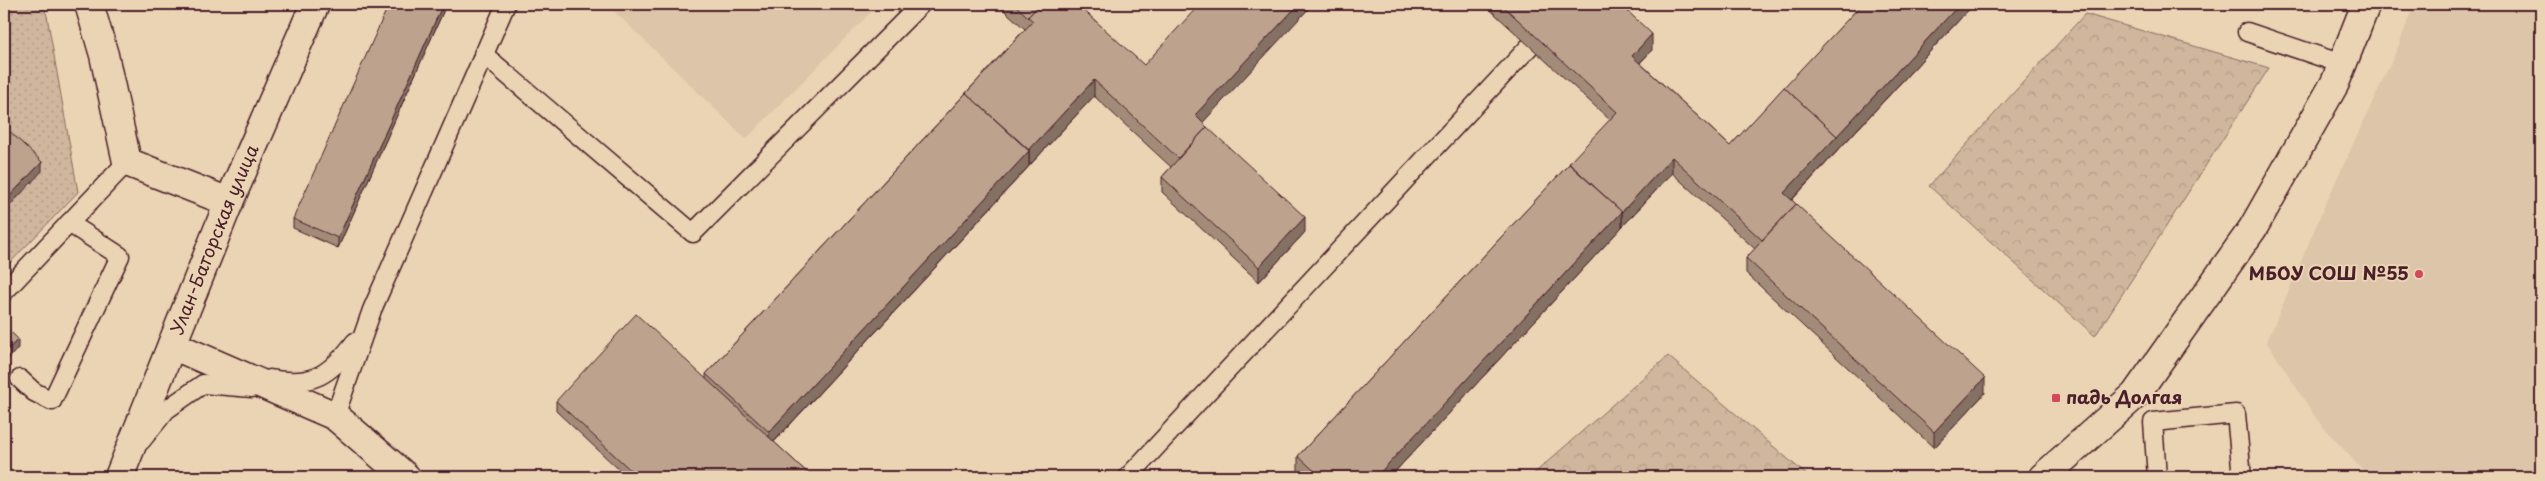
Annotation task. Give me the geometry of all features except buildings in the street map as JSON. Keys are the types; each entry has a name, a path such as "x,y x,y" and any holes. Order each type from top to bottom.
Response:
{"street":[{"path":"89,4 104,55 127,162 229,202"},
{"name":"Улан-Баторская улица","path":"122,468 229,202 315,4"},
{"path":"2042,477 2134,396 2252,228 2335,83 2366,4"},
{"path":"172,345 335,416 406,477"}],"lane":[{"path":"335,416 365,330 506,4"},
{"path":"483,54 693,233 921,4"},
{"path":"2247,32 2342,64"},
{"path":"1128,477 1530,46"},
{"path":"4,292 127,162"},
{"path":"20,379 34,392 52,401 120,256 69,223"},
{"path":"238,373 289,383 320,377 342,360 365,330"},
{"path":"122,468 166,410 203,384 234,385 288,394"},
{"path":"2157,477 2153,422 2236,414 2242,477"}],"shaded area":[{"path":"607,4 879,4 746,139"},
{"name":"МБОУ СОШ №55","path":"2414,4 2541,4 2541,477 2369,477 2318,421 2267,342 2325,205 2399,45"}],"green space":[{"path":"4,4 43,4 47,16 78,192 4,269"},
{"path":"2085,14 2269,68 2095,336 1929,186"},
{"path":"1668,356 1809,477 1530,477"}],"place":[{"name":"МБОУ СОШ №55","path":"2419,274"},
{"name":"падь Долгая","path":"2056,398"}]}
